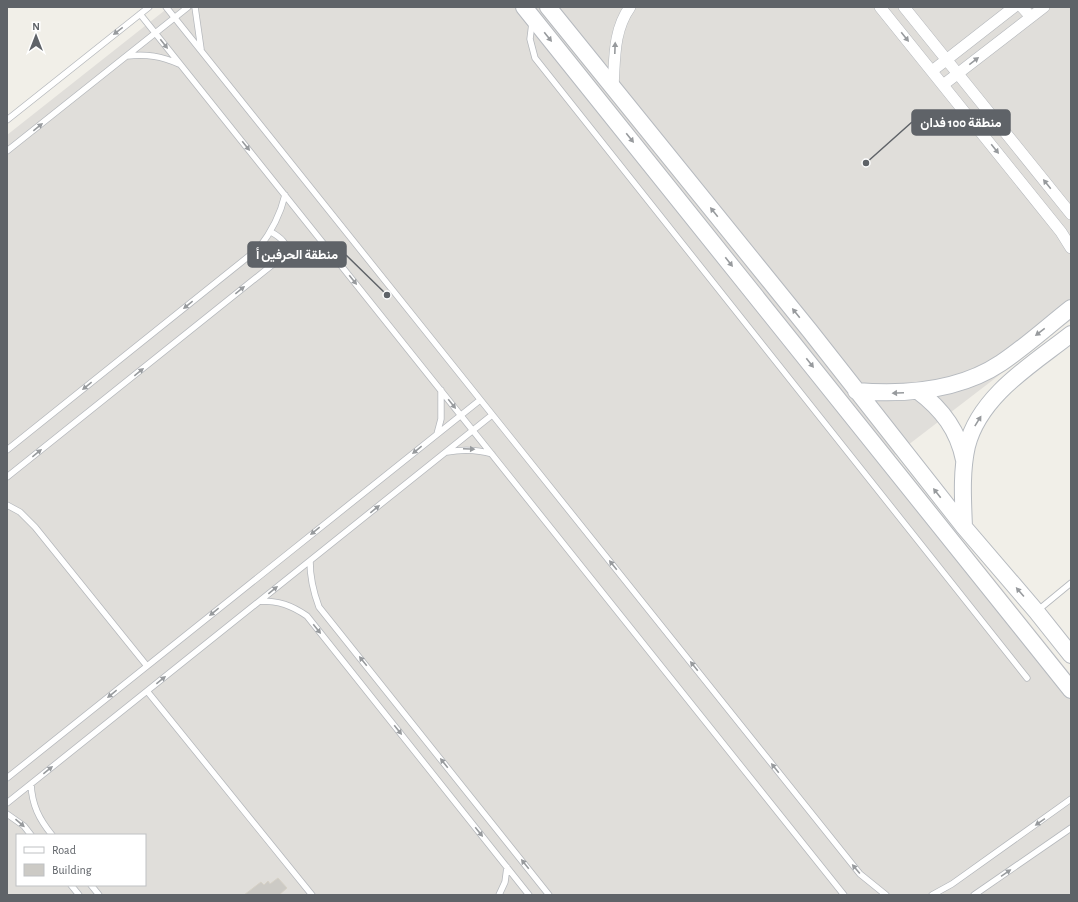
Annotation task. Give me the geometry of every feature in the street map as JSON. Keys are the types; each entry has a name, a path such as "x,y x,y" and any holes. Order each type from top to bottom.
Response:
{"street":[{"path":"548,7 730,232 964,527 1036,611 1071,655"},
{"path":"613,87 618,28 630,7"},
{"path":"881,7 1061,232 1071,248"},
{"path":"904,7 1071,214"},
{"path":"932,71 1014,7"},
{"path":"1022,7 1031,17"},
{"path":"943,85 1044,7"},
{"path":"528,12 1071,690"},
{"path":"973,122 987,110"},
{"path":"715,244 730,232"},
{"path":"856,391 898,393 918,391 959,381 1000,363 1071,308"},
{"path":"964,527 965,465 967,446 974,427 985,410 1017,375 1071,334"},
{"path":"918,391 941,411 950,423 957,436 965,465"},
{"path":"1019,625 1036,611"}],"lane":[{"path":"7,120 149,7"},
{"path":"166,7 860,874 886,895"},
{"path":"7,151 188,7"},
{"path":"196,7 201,51"},
{"path":"528,12 530,39 535,58 1027,678"},
{"path":"140,14 844,895"},
{"path":"127,56 145,54 164,57 181,65"},
{"path":"7,450 259,248 271,232 280,214 286,195"},
{"path":"271,232 280,237 287,245 290,255"},
{"path":"7,478 272,265 290,255 308,250 328,248"},
{"path":"437,434 442,404 440,389"},
{"path":"7,778 480,400"},
{"path":"7,803 492,415"},
{"path":"445,453 461,449 477,450 492,454"},
{"path":"7,505 20,512 35,527 147,666"},
{"path":"310,561 310,577 313,592 319,607 549,895"},
{"path":"1036,611 1071,583"},
{"path":"260,601 282,603 293,606 307,616 529,895"},
{"path":"147,691 312,895"},
{"path":"31,784 32,799 37,814 51,834"},
{"path":"932,895 952,884 1071,799"},
{"path":"7,814 24,826 30,834"},
{"path":"974,895 1071,828"},
{"path":"499,895 505,882 507,867"},
{"path":"72,886 79,895"},
{"path":"92,886 99,895"}],"shaded area":[{"path":"169,7 1071,7 1071,320 895,455 1071,675 1071,895 7,895 7,135"}],"building":[{"path":"278,878 287,888 279,895 244,895 261,882 264,885 268,881 270,884"}],"place":[{"name":"منطقة 100 فدان","path":"866,163"},
{"name":"منطقة الحرفين أ","path":"387,295"}]}
